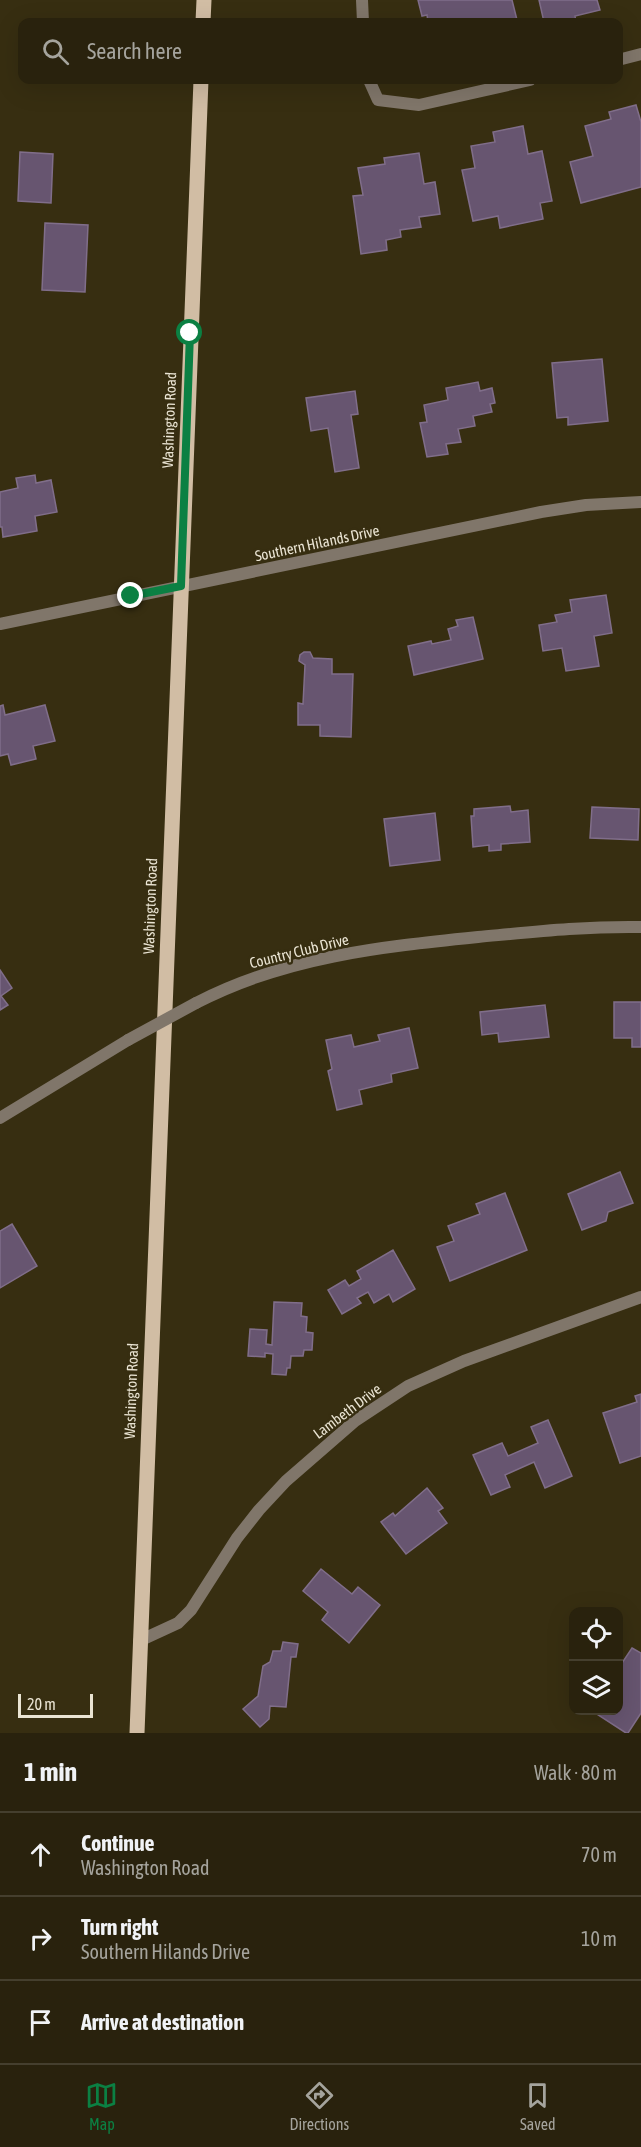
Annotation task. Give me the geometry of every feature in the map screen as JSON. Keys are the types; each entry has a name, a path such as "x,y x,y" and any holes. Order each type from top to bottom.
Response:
{"main road":[{"path":"203,18 204,0"},
{"name":"Washington Road","path":"137,1733 201,84"}],"street":[{"path":"362,0 363,18"},
{"path":"623,59 641,54"},
{"path":"371,84 378,100 419,105 512,84"},
{"name":"Southern Hilands Drive","path":"0,624 541,512 586,505 641,502"},
{"name":"Country Club Drive","path":"0,1118 128,1040 225,988 254,977 311,961 363,951 535,931 600,926 641,927"},
{"name":"Lambeth Drive","path":"139,1641 178,1623 192,1610 237,1538 259,1510 286,1481 355,1421 408,1386 464,1360 641,1297"}],"building":[{"path":"418,0 512,0 516,18 427,18 427,15 422,16"},
{"path":"539,0 597,0 600,10 575,16 575,18 543,18"},
{"path":"636,105 641,122 641,187 581,203 570,162 593,156 585,126 611,119 609,112"},
{"path":"523,126 528,154 542,151 552,201 540,203 543,219 500,228 498,216 473,221 462,170 475,168 471,146 495,142 493,132"},
{"path":"20,152 53,154 51,203 18,201"},
{"path":"419,153 424,184 435,182 440,214 419,217 421,227 400,230 401,237 386,240 387,250 361,254 353,196 363,195 358,168 385,164 384,158"},
{"path":"45,223 88,225 85,292 42,290"},
{"path":"602,359 608,421 568,425 568,417 557,418 552,363"},
{"path":"478,382 480,391 492,388 495,403 490,404 492,412 473,416 475,426 458,429 461,442 446,444 448,454 427,457 420,423 427,422 424,405 448,400 446,388"},
{"path":"355,391 358,414 351,415 359,468 335,472 328,428 311,431 306,398"},
{"path":"35,475 36,483 51,480 57,512 35,516 37,531 3,537 2,527 0,527 0,492 18,488 16,478"},
{"path":"606,595 612,633 594,636 599,666 566,671 562,648 543,651 539,625 557,622 555,615 572,612 570,600"},
{"path":"473,617 483,659 414,675 408,646 451,640 448,629 458,626 456,620"},
{"path":"310,652 313,658 332,659 332,674 353,674 351,737 320,736 320,725 298,725 298,703 303,704 305,665 299,661 300,655"},
{"path":"3,705 5,715 45,705 55,741 33,746 36,759 11,765 8,754 0,756 0,706"},
{"path":"510,806 511,812 528,810 530,842 501,844 501,850 489,851 489,845 473,847 471,816 474,816 474,809"},
{"path":"592,807 639,809 638,840 590,838"},
{"path":"435,813 440,860 390,866 384,819"},
{"path":"0,970 12,988 1,996 8,1005 0,1010"},
{"path":"614,1002 641,1002 641,1047 632,1047 632,1038 614,1038"},
{"path":"545,1005 549,1037 499,1042 498,1033 482,1035 480,1012"},
{"path":"409,1028 418,1068 391,1074 392,1082 359,1090 362,1104 337,1110 328,1071 332,1069 326,1040 351,1035 354,1047 380,1041 378,1035"},
{"path":"620,1172 633,1203 608,1212 606,1221 582,1230 568,1194"},
{"path":"505,1193 527,1250 450,1281 437,1247 454,1241 448,1226 480,1214 476,1204"},
{"path":"12,1224 37,1266 0,1288 0,1231"},
{"path":"393,1250 415,1289 393,1302 389,1294 374,1303 368,1292 357,1298 361,1303 342,1314 328,1290 345,1280 349,1286 361,1279 357,1271"},
{"path":"274,1302 302,1303 301,1316 307,1317 306,1332 313,1333 312,1350 304,1350 303,1356 291,1356 290,1368 287,1368 286,1375 272,1374 273,1354 265,1353 265,1357 248,1356 250,1329 267,1330 266,1344 272,1345"},
{"path":"641,1394 641,1456 620,1463 603,1413 637,1402 635,1396"},
{"path":"548,1420 572,1476 545,1488 534,1462 505,1475 510,1487 491,1495 473,1455 502,1443 508,1456 538,1443 531,1427"},
{"path":"427,1488 443,1508 438,1511 447,1523 406,1554 381,1522 393,1513 395,1516"},
{"path":"321,1569 352,1594 358,1587 380,1605 349,1643 322,1620 328,1612 303,1591"},
{"path":"283,1642 298,1644 296,1657 291,1657 286,1707 270,1706 269,1719 260,1727 243,1709 258,1696 263,1666 270,1662 273,1651 281,1651"},
{"path":"632,1648 641,1653 641,1713 628,1733 598,1715 623,1715 623,1662"}],"route":[{"path":"131,596 181,586 190,333"}]}
